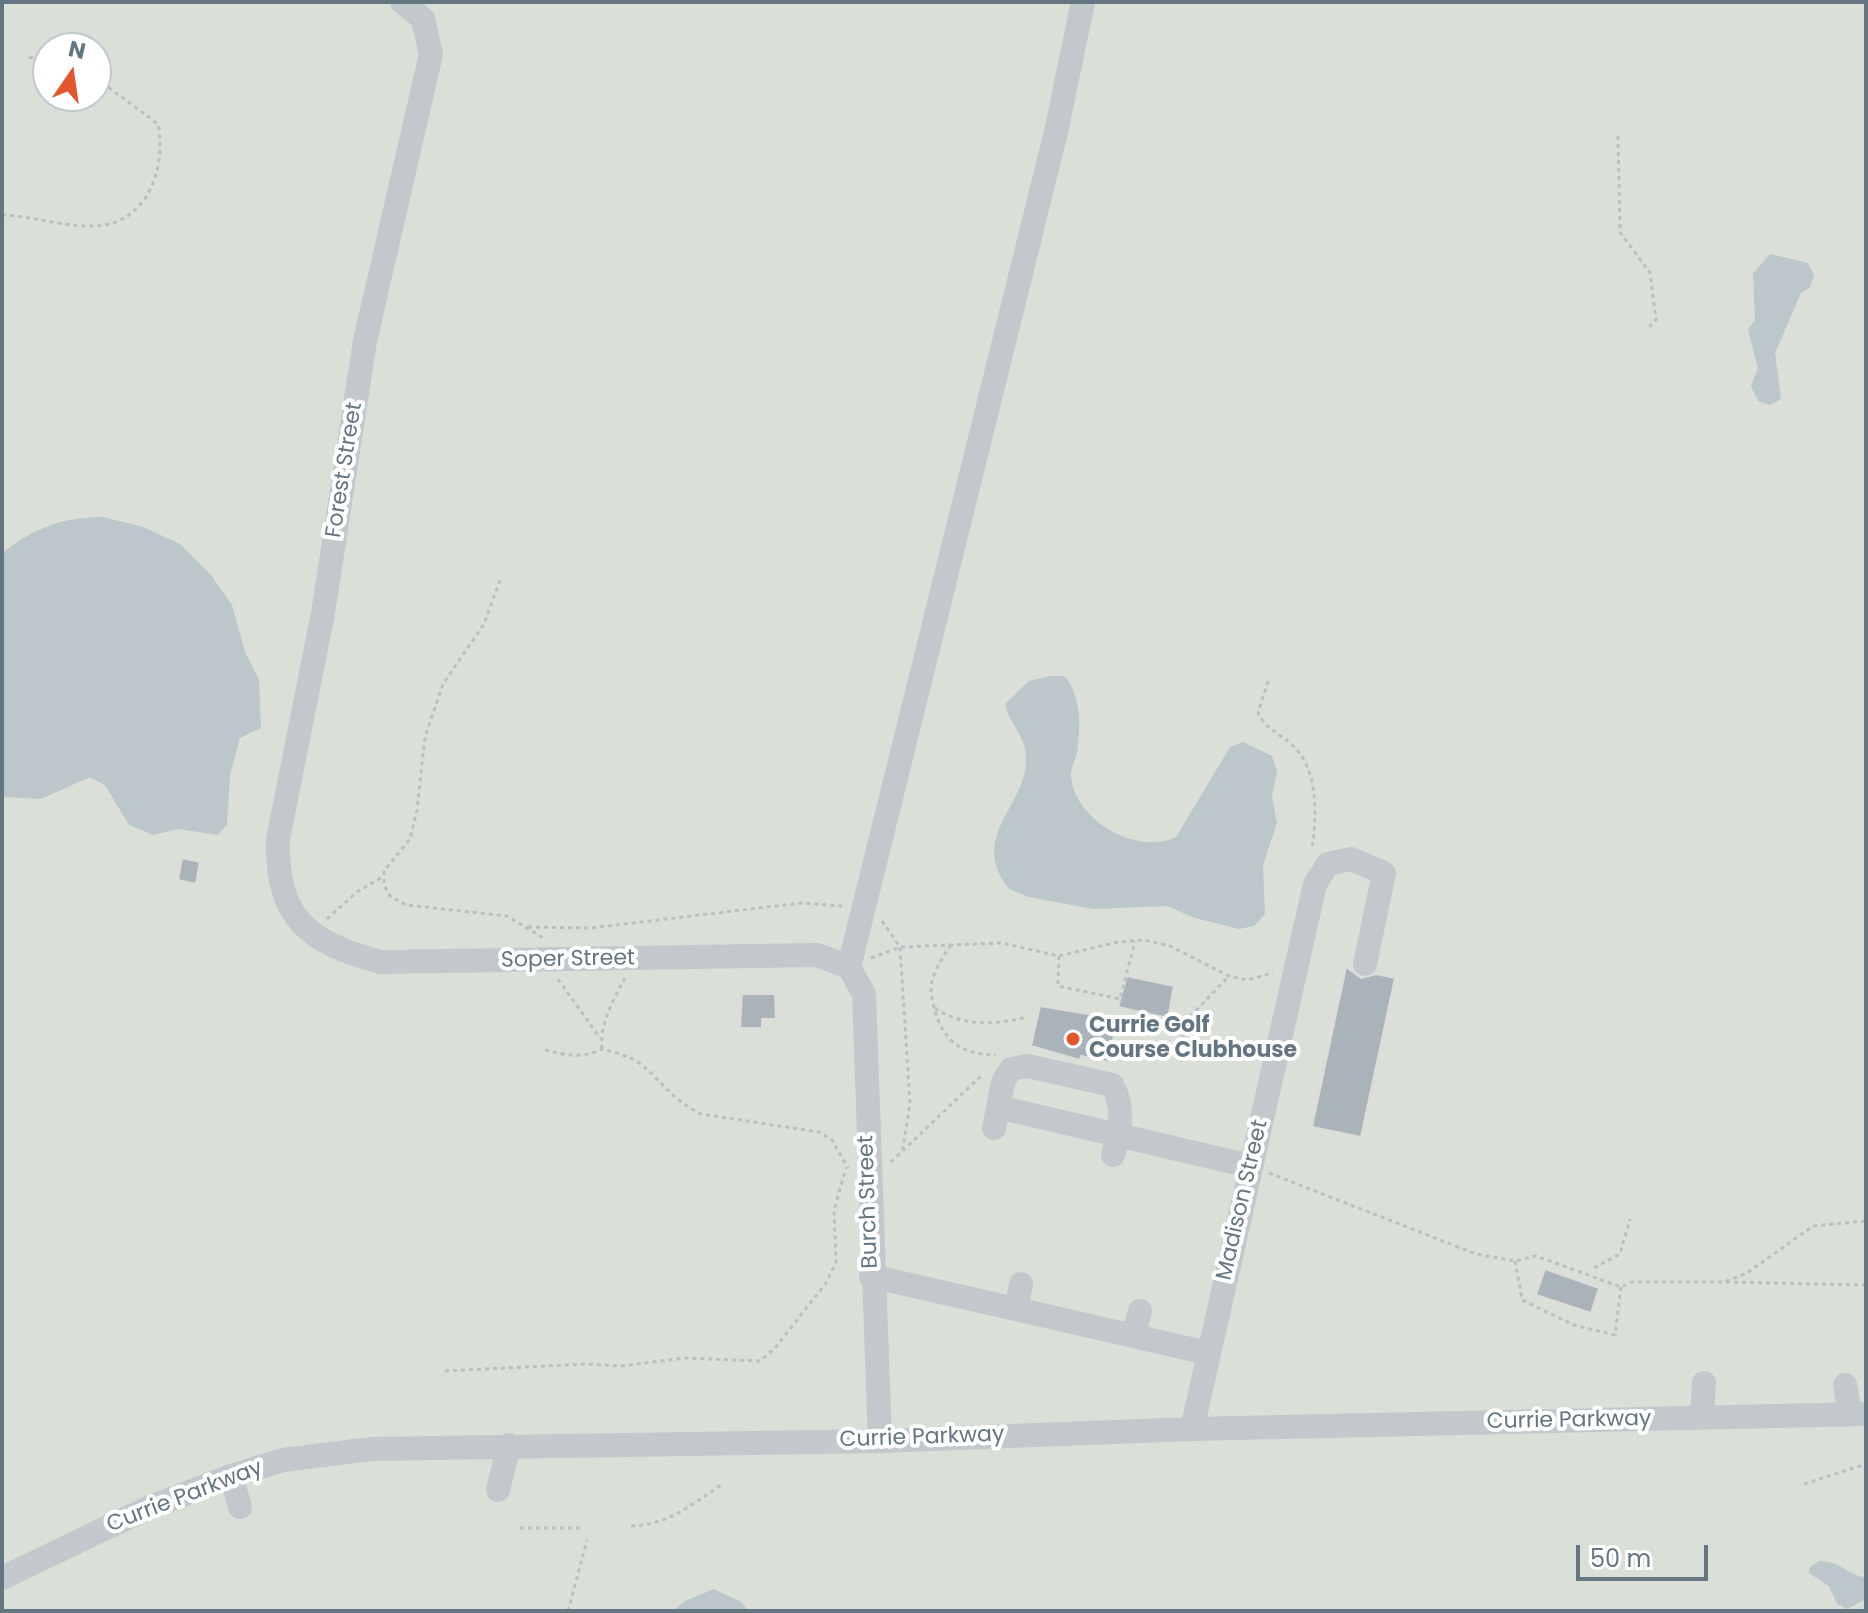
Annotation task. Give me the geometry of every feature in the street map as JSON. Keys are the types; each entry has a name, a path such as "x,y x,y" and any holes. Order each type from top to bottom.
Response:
{"street":[{"name":"Forest Street","path":"305,927 277,874 278,839 323,613 365,341 426,90 431,54 423,19 402,2"},
{"path":"849,967 1053,148 1083,2"},
{"name":"Madison Street","path":"1192,1429 1250,1166 1282,969 1315,884 1328,864 1351,859 1384,873 1365,964"},
{"name":"Soper Street","path":"305,927 338,951 381,962 817,955 849,967"},
{"name":"Burch Street","path":"849,967 864,994 857,1168 871,1276 880,1441"},
{"path":"1115,1145 1120,1097 1112,1085 1028,1066 1011,1069 1003,1082 996,1117 1054,1131 1115,1145 1172,1158 1250,1166"},
{"path":"956,1295 961,1271"},
{"path":"871,1276 1016,1309 1076,1310 1133,1336 1208,1353"},
{"path":"1016,1309 1021,1284"},
{"path":"1133,1336 1140,1311"},
{"path":"1702,1418 1704,1383"},
{"path":"1845,1385 1858,1414"},
{"name":"Currie Parkway","path":"2,1578 148,1508 231,1476 283,1460 326,1453 509,1445 880,1441 1192,1429 1858,1414"},
{"path":"498,1490 509,1445"},
{"path":"231,1476 240,1507"}],"path":[{"path":"2,215 90,226 116,222 147,199 154,184 161,141 158,124 112,90"},
{"path":"1618,136 1620,232 1650,273 1656,320 1646,330"},
{"path":"500,580 484,624 443,684 425,737 417,810 410,839 384,871 384,876 390,896 406,905 507,916 574,959"},
{"path":"1268,681 1258,713 1264,726 1303,756 1310,776 1316,821 1311,862"},
{"path":"305,927 384,876"},
{"path":"528,927 590,928 801,903 827,903 875,915 900,947 910,1104 902,1154"},
{"path":"849,967 900,947 1002,943 1059,956 1135,941 1170,946 1229,976 1247,980 1282,969"},
{"path":"1059,956 1058,986 1120,999 1135,941"},
{"path":"951,945 932,980 934,1008 940,1029 950,1043 963,1051 1008,1056"},
{"path":"602,1049 601,1038 614,1001 635,958"},
{"path":"544,960 601,1038"},
{"path":"1181,1062 1185,1022 1229,976"},
{"path":"934,1008 965,1022 1007,1022 1027,1017"},
{"path":"545,1050 568,1056 589,1056 602,1049 638,1063 683,1105 701,1114 819,1132 832,1140 857,1168"},
{"path":"857,1168 895,1161 992,1065"},
{"path":"1250,1166 1476,1254 1515,1261 1536,1256 1621,1287 1632,1282 1866,1285"},
{"path":"445,1371 586,1364 620,1366 685,1358 760,1361 775,1348 826,1283 836,1262 834,1210 857,1168"},
{"path":"1594,1268 1620,1254 1630,1219"},
{"path":"1724,1282 1747,1273 1813,1226 1866,1221"},
{"path":"1515,1261 1522,1300 1574,1325 1615,1335 1621,1287"},
{"path":"1804,1484 1866,1464"},
{"path":"631,1526 652,1526 672,1518 721,1485"},
{"path":"520,1528 581,1528"},
{"path":"568,1611 587,1540"}],"shaded area":[{"path":"2,2 1866,2 1866,1611 2,1611"},
{"path":"1770,254 1808,263 1814,275 1810,287 1801,293 1775,353 1781,399 1770,405 1758,401 1751,386 1758,368 1748,330 1755,320 1753,274"},
{"path":"103,517 143,527 180,544 211,575 232,605 245,652 259,680 261,728 240,738 230,775 227,824 218,835 178,829 153,835 129,825 105,785 90,777 41,799 2,797 2,553 49,526 74,519"},
{"path":"1064,676 1077,702 1078,743 1071,774 1075,793 1095,820 1126,838 1160,842 1176,837 1230,747 1243,742 1272,756 1277,771 1272,797 1277,823 1263,865 1265,914 1254,926 1239,929 1195,918 1167,906 1093,909 1029,897 1009,889 997,869 994,851 997,834 1021,786 1025,749 1005,704 1029,681"},
{"path":"1819,1561 1833,1563 1866,1577 1866,1599 1847,1609 1837,1604 1829,1586 1809,1573 1810,1567"},
{"path":"714,1589 741,1602 748,1611 673,1611 685,1601"}],"building":[{"path":"182,858 200,862 196,884 178,880"},
{"path":"1346,967 1361,978 1376,974 1395,978 1361,1137 1312,1127"},
{"path":"1127,976 1174,986 1168,1018 1118,1007"},
{"path":"742,994 775,994 776,1019 762,1019 762,1028 740,1028"},
{"name":"Currie Golf Course Clubhouse","path":"1040,1006 1118,1019 1108,1062 1081,1056 1080,1060 1031,1046"},
{"path":"1545,1269 1599,1288 1591,1313 1536,1295"}],"place":[{"name":"Currie Golf Course Clubhouse","path":"1073,1039"}]}
